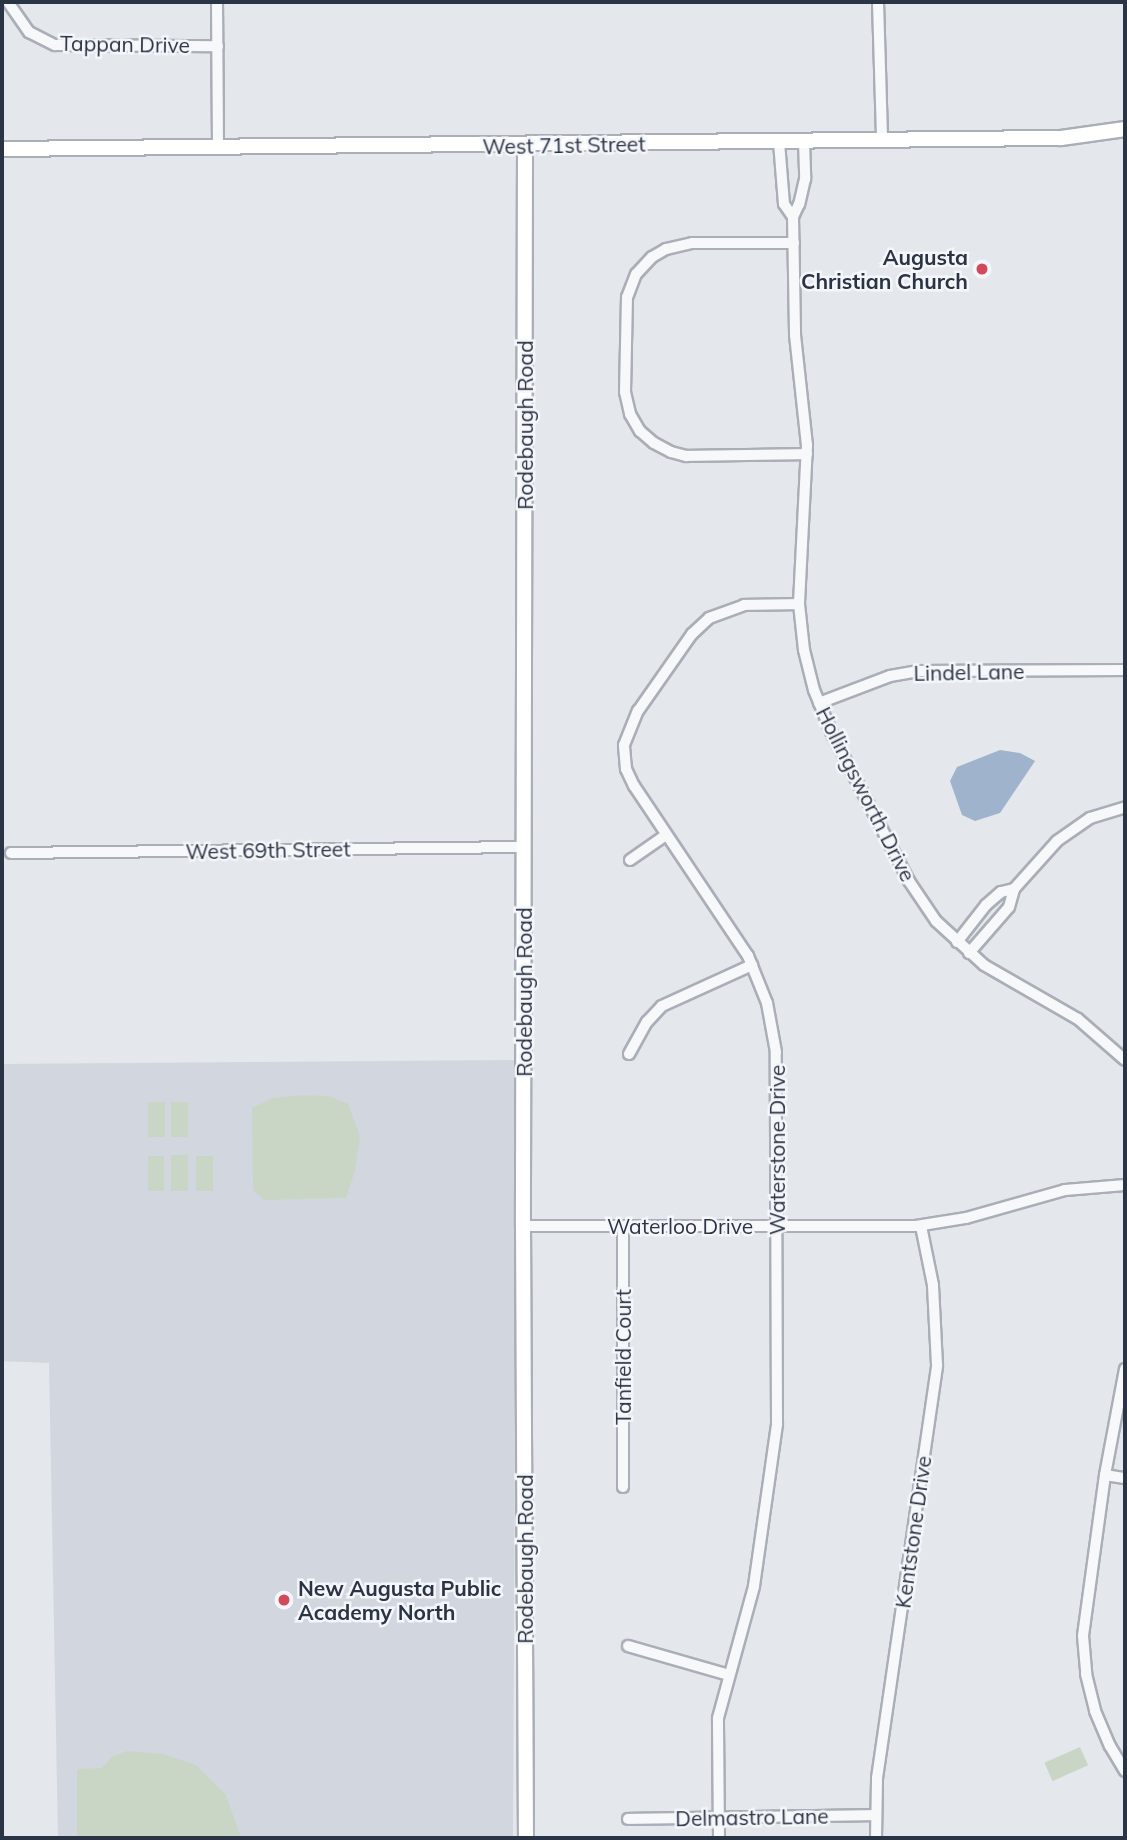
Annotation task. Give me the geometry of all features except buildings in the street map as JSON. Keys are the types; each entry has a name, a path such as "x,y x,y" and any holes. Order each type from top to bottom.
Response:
{"street":[{"name":"Tappan Drive","path":"8,2 29,32 55,45 218,46"},
{"path":"217,2 218,147"},
{"path":"878,2 882,140"},
{"name":"West 71st Street","path":"2,149 1061,138 1125,129"},
{"name":"Hollingsworth Drive","path":"779,142 784,204 793,217"},
{"name":"Hollingsworth Drive","path":"804,142 804,179 799,204 793,217 795,335 807,454 799,604 804,650 819,703 914,889 936,921 969,953 1086,1024 1125,1060"},
{"name":"Rodebaugh Road","path":"525,145 523,1226 526,1838"},
{"path":"794,243 684,244 663,250 645,263 634,279 626,302 625,392 630,414 640,431 671,452 686,456 807,454"},
{"name":"Waterstone Drive","path":"719,1838 718,1723 754,1586 776,1424 776,1052 767,1003 752,965 737,936 666,835 626,769 624,745 633,719 692,634 709,618 744,605 799,604"},
{"name":"Lindel Lane","path":"819,703 890,676 919,671 1125,670"},
{"path":"969,953 1009,907 1014,889 1064,835 1090,818 1125,807"},
{"path":"630,860 666,835"},
{"name":"West 69th Street","path":"11,853 525,847"},
{"path":"957,942 986,905 1001,892 1014,889"},
{"path":"629,1054 648,1022 662,1006 752,965"},
{"name":"Waterloo Drive","path":"523,1226 921,1226 966,1218 1065,1190 1125,1185"},
{"name":"Tanfield Court","path":"623,1226 623,1487"},
{"name":"Kentstone Drive","path":"876,1838 877,1778 937,1356 933,1285 921,1226"},
{"path":"1125,1369 1084,1607 1084,1660 1095,1712 1125,1772"},
{"path":"1105,1475 1125,1478"},
{"path":"628,1646 729,1675"},
{"name":"Delmastro Lane","path":"628,1819 875,1815"}],"shaded area":[{"name":"New Augusta Public Academy North","path":"517,1060 513,1838 58,1838 49,1363 2,1361 2,1064"}],"green space":[{"path":"329,1096 348,1104 360,1136 355,1170 346,1198 264,1200 253,1190 252,1108 273,1098"},
{"path":"148,1102 165,1102 165,1137 148,1137"},
{"path":"171,1102 188,1102 188,1137 171,1137"},
{"path":"171,1155 188,1155 188,1191 171,1191"},
{"path":"148,1156 164,1156 164,1191 148,1191"},
{"path":"196,1156 213,1156 213,1191 196,1191"},
{"path":"1080,1747 1088,1765 1053,1781 1044,1763"},
{"path":"127,1751 163,1754 196,1765 226,1795 241,1838 77,1838 77,1769 102,1768 111,1757"}],"water":[{"path":"1000,750 1020,753 1035,761 1000,813 975,821 962,815 950,781 957,767"}],"place":[{"name":"Augusta Christian Church","path":"982,269"},
{"name":"New Augusta Public Academy North","path":"284,1600"}]}
